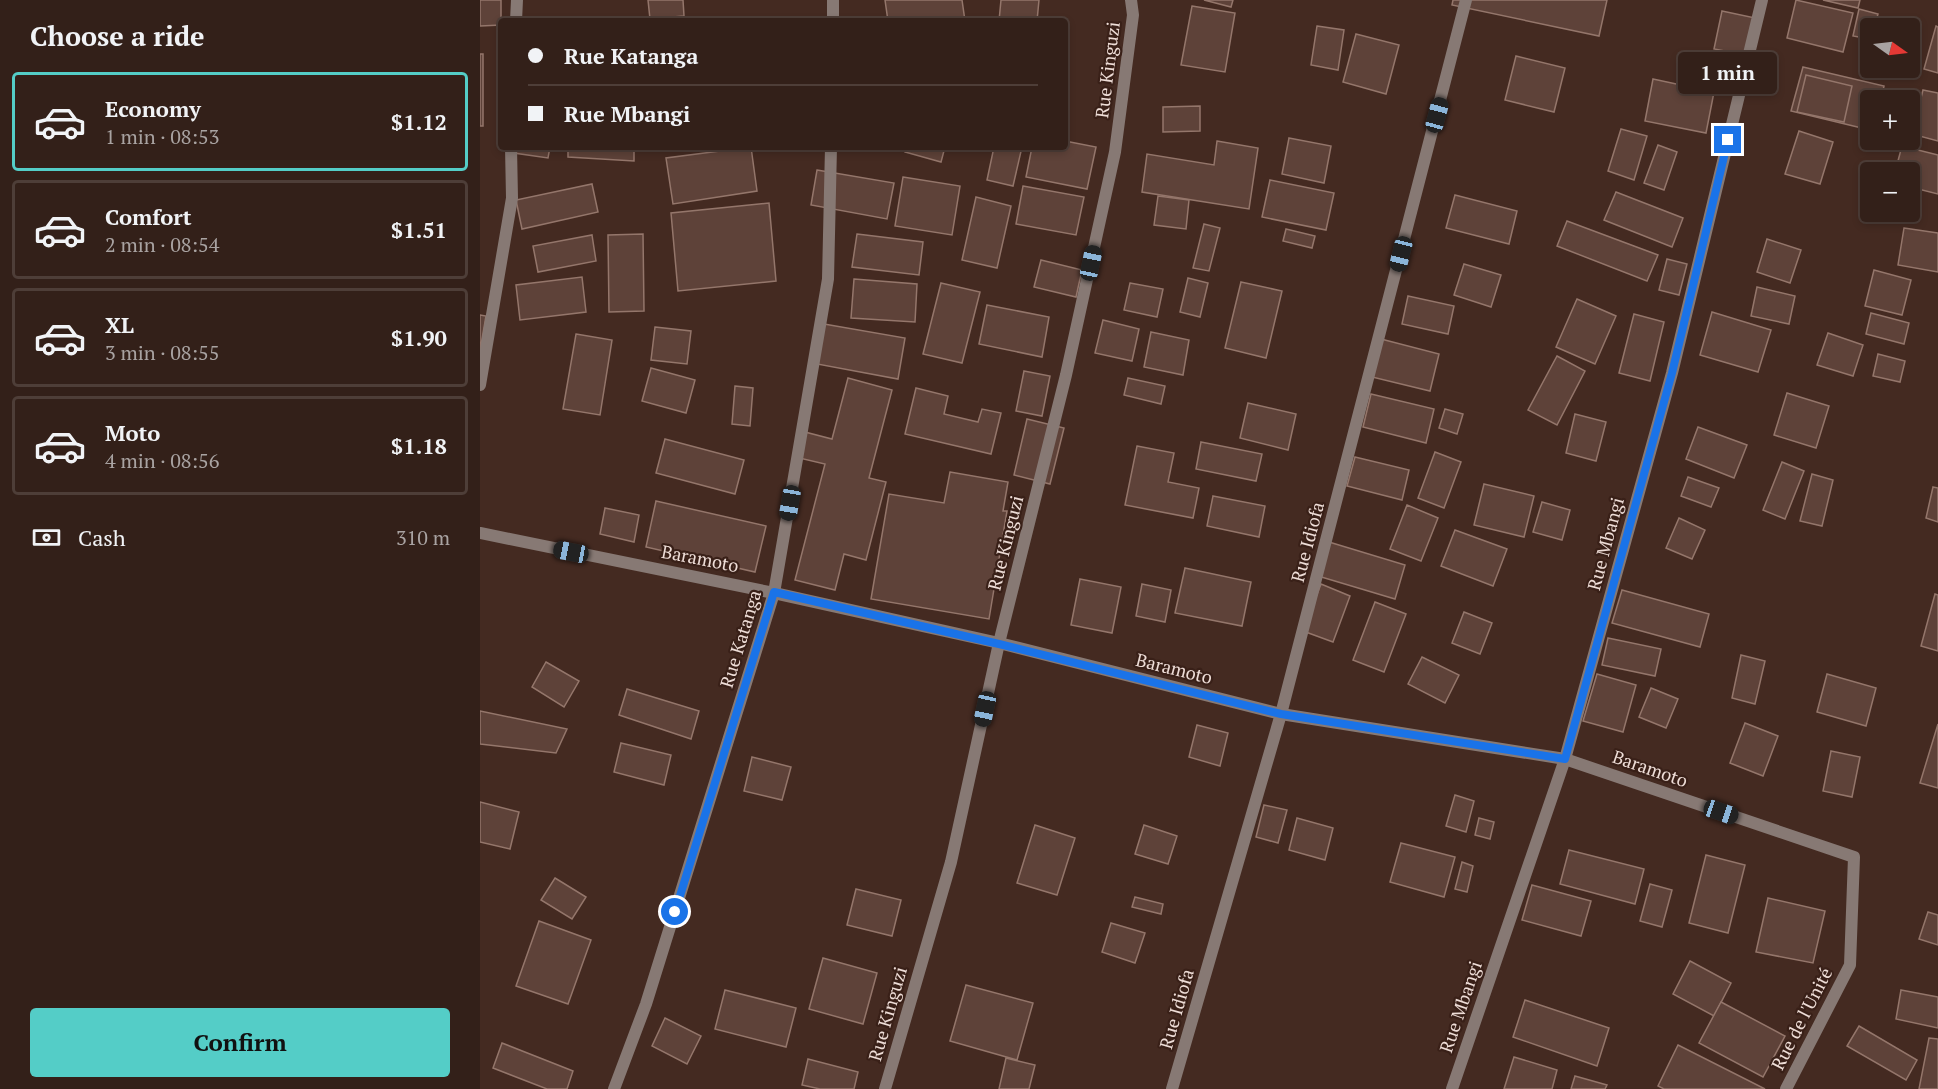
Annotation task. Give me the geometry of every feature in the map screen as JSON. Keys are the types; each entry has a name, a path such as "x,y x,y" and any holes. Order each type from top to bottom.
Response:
{"street":[{"path":"516,18 517,0"},
{"path":"833,0 833,18"},
{"name":"Rue Kinguzi","path":"885,1089 951,862 999,644 1066,375 1115,152 1133,15 1131,0"},
{"name":"Rue Idiofa","path":"1172,1089 1281,714 1467,0"},
{"name":"Rue Mbangi","path":"1452,1089 1565,759 1672,373 1762,0"},
{"path":"480,385 512,198 512,150"},
{"name":"Rue Katanga","path":"614,1089 646,1004 774,592 828,279 831,150"},
{"name":"Baramoto","path":"480,533 774,592 999,644 1281,714 1565,759 1854,857"},
{"name":"Rue de l'Unité","path":"1786,1089 1850,965 1854,857"}],"building":[{"path":"480,0 501,0 501,18 498,18 498,25 480,26"},
{"path":"648,0 683,0 684,16 650,18"},
{"path":"885,0 962,0 965,18 888,18"},
{"path":"1001,0 1039,0 1037,18 999,18"},
{"path":"1204,0 1233,0 1231,7"},
{"path":"1453,0 1607,0 1599,36 1452,5"},
{"path":"1796,0 1853,13 1843,52 1787,38"},
{"path":"1823,0 1860,0 1858,8"},
{"path":"1192,6 1235,13 1225,72 1181,65"},
{"path":"1859,9 1878,14 1877,18 1860,18 1860,37 1853,36"},
{"path":"1722,11 1760,19 1752,56 1714,49"},
{"path":"1317,26 1344,30 1338,70 1311,65"},
{"path":"1936,26 1938,27 1938,73 1924,69"},
{"path":"1356,34 1399,45 1386,94 1343,82"},
{"path":"480,54 483,54 483,126 480,126"},
{"path":"1516,56 1565,68 1554,112 1505,100"},
{"path":"1803,67 1884,86 1883,90 1860,90 1860,128 1791,111"},
{"path":"1806,75 1852,86 1844,122 1797,112"},
{"path":"1653,79 1714,92 1706,133 1645,121"},
{"path":"1923,90 1938,93 1938,141 1920,136 1920,102"},
{"path":"1200,106 1200,131 1163,132 1163,107"},
{"path":"1621,129 1647,136 1634,180 1608,171"},
{"path":"1799,131 1833,142 1820,184 1785,174"},
{"path":"1289,138 1331,146 1324,183 1282,174"},
{"path":"1217,141 1258,148 1249,209 1142,192 1147,154 1214,165"},
{"path":"1068,142 1096,147 1087,189 1026,177 1031,150 1068,150"},
{"path":"1658,145 1677,152 1664,190 1644,183"},
{"path":"514,150 549,150 548,158 514,153"},
{"path":"568,150 634,150 634,161 568,157"},
{"path":"728,150 751,150 757,191 673,204 666,158"},
{"path":"905,150 944,150 941,162 905,152"},
{"path":"993,150 1021,150 1013,186 987,180"},
{"path":"1901,150 1918,150 1938,155 1938,194 1920,190 1920,162 1898,162"},
{"path":"817,170 894,183 887,219 811,205"},
{"path":"903,177 960,186 952,235 895,226"},
{"path":"1270,180 1334,193 1326,230 1262,217"},
{"path":"592,184 598,212 522,229 516,200"},
{"path":"1023,186 1084,197 1076,235 1016,224"},
{"path":"1616,192 1683,218 1672,247 1604,220"},
{"path":"1455,195 1517,211 1509,244 1446,228"},
{"path":"1158,196 1189,200 1186,229 1154,225"},
{"path":"976,197 1011,206 997,268 962,260"},
{"path":"769,203 776,281 678,291 671,213"},
{"path":"1567,221 1658,255 1647,281 1557,246"},
{"path":"1204,224 1220,228 1209,271 1193,268"},
{"path":"1904,228 1938,233 1938,272 1898,265"},
{"path":"1286,229 1315,236 1312,248 1283,241"},
{"path":"643,234 644,311 609,312 608,235"},
{"path":"857,234 923,242 919,275 852,267"},
{"path":"592,235 596,261 538,272 533,246"},
{"path":"1767,239 1801,250 1790,283 1757,272"},
{"path":"1667,259 1687,264 1679,295 1659,290"},
{"path":"1041,260 1082,270 1076,297 1034,287"},
{"path":"1464,264 1501,275 1491,307 1454,295"},
{"path":"1874,270 1911,280 1902,315 1865,306"},
{"path":"582,277 586,312 520,320 516,285"},
{"path":"1188,278 1208,283 1200,317 1180,312"},
{"path":"854,279 917,284 915,322 851,318"},
{"path":"1241,282 1282,291 1266,358 1225,348"},
{"path":"941,283 980,292 962,363 923,354"},
{"path":"1130,283 1163,289 1157,317 1124,310"},
{"path":"1757,287 1795,296 1789,324 1751,316"},
{"path":"1408,296 1454,306 1448,334 1402,324"},
{"path":"1577,299 1616,316 1595,364 1556,347"},
{"path":"987,305 1049,317 1042,357 979,344"},
{"path":"1712,312 1771,330 1758,372 1700,355"},
{"path":"1871,313 1909,323 1904,344 1866,334"},
{"path":"1634,314 1664,322 1650,381 1619,373"},
{"path":"480,315 486,316 480,351"},
{"path":"1103,320 1139,329 1132,361 1095,353"},
{"path":"824,324 905,338 898,379 817,364"},
{"path":"655,327 691,331 687,364 651,360"},
{"path":"1151,332 1189,340 1183,375 1144,367"},
{"path":"1828,333 1863,345 1853,376 1817,365"},
{"path":"576,334 612,340 600,415 563,409"},
{"path":"1381,339 1439,354 1430,391 1372,377"},
{"path":"1878,354 1905,361 1900,382 1873,376"},
{"path":"1557,356 1585,371 1557,425 1528,410"},
{"path":"651,368 695,380 686,413 642,401"},
{"path":"1024,371 1050,376 1042,416 1016,411"},
{"path":"848,378 892,390 869,478 886,482 866,560 844,554 835,590 795,580 825,464 795,457 801,431 832,439"},
{"path":"1128,378 1165,386 1161,404 1124,395"},
{"path":"735,386 753,388 750,426 732,424"},
{"path":"916,388 948,396 944,414 978,422 982,409 1001,413 991,454 905,434"},
{"path":"1787,393 1829,406 1816,448 1774,435"},
{"path":"1371,394 1434,409 1426,443 1363,427"},
{"path":"1248,403 1296,414 1288,450 1240,438"},
{"path":"1445,409 1463,414 1457,434 1439,428"},
{"path":"1575,414 1606,422 1596,461 1566,453"},
{"path":"1027,419 1064,428 1050,484 1014,475"},
{"path":"1698,427 1747,445 1734,478 1686,459"},
{"path":"665,439 744,460 735,494 656,473"},
{"path":"1201,442 1262,454 1256,481 1196,469"},
{"path":"1137,446 1174,453 1168,482 1199,488 1193,518 1125,505"},
{"path":"1435,452 1461,462 1444,508 1418,498"},
{"path":"1355,457 1409,470 1402,500 1347,486"},
{"path":"1782,462 1804,471 1785,519 1763,510"},
{"path":"950,472 1008,482 1003,511 1007,511 989,619 871,599 889,494 944,503"},
{"path":"1812,474 1833,480 1822,526 1800,521"},
{"path":"1688,477 1719,488 1711,507 1681,496"},
{"path":"1484,484 1534,496 1524,537 1474,525"},
{"path":"1933,487 1938,488 1938,522 1926,518"},
{"path":"1213,496 1265,506 1259,537 1207,526"},
{"path":"656,501 766,526 755,572 646,547"},
{"path":"1542,502 1570,510 1562,540 1533,532"},
{"path":"1407,505 1438,518 1421,561 1390,549"},
{"path":"605,508 639,515 634,542 600,534"},
{"path":"1679,518 1705,530 1692,559 1666,548"},
{"path":"1455,530 1507,549 1493,586 1441,566"},
{"path":"1329,542 1405,565 1395,599 1318,576"},
{"path":"1185,568 1251,582 1242,626 1175,613"},
{"path":"1080,579 1121,587 1112,633 1071,625"},
{"path":"1142,584 1171,590 1165,622 1136,616"},
{"path":"1321,584 1350,596 1333,642 1303,631"},
{"path":"1622,590 1709,614 1700,647 1612,623"},
{"path":"1935,594 1938,595 1938,651 1921,646"},
{"path":"1375,602 1406,614 1384,672 1353,660"},
{"path":"1464,612 1492,623 1480,654 1452,643"},
{"path":"1608,638 1661,649 1655,676 1602,665"},
{"path":"1741,655 1765,661 1755,704 1732,698"},
{"path":"1422,657 1459,675 1445,703 1408,684"},
{"path":"546,662 579,681 564,707 532,687"},
{"path":"1597,674 1636,685 1623,732 1583,721"},
{"path":"1827,674 1876,688 1866,726 1817,712"},
{"path":"1651,688 1678,699 1666,728 1639,717"},
{"path":"627,689 699,711 691,739 619,715"},
{"path":"480,711 567,729 556,753 480,744"},
{"path":"1745,723 1778,736 1763,776 1730,763"},
{"path":"1938,724 1938,788 1920,783"},
{"path":"1197,725 1228,733 1220,766 1189,757"},
{"path":"621,743 671,755 664,785 614,772"},
{"path":"1831,751 1860,757 1852,797 1823,791"},
{"path":"752,757 791,767 782,800 744,791"},
{"path":"1455,795 1474,801 1466,832 1446,826"},
{"path":"480,802 519,812 510,849 480,842"},
{"path":"1264,805 1287,810 1278,843 1256,837"},
{"path":"1297,818 1333,828 1325,860 1289,850"},
{"path":"1479,818 1494,822 1490,839 1475,835"},
{"path":"1035,825 1075,838 1057,895 1017,883"},
{"path":"1144,825 1177,836 1168,864 1135,854"},
{"path":"1401,843 1455,857 1444,897 1390,882"},
{"path":"1569,850 1644,869 1635,904 1560,884"},
{"path":"1706,855 1745,865 1728,933 1689,923"},
{"path":"1462,862 1473,866 1467,892 1455,889"},
{"path":"555,878 586,897 572,919 541,900"},
{"path":"1650,884 1672,890 1662,927 1640,921"},
{"path":"1532,885 1591,901 1581,936 1522,920"},
{"path":"856,889 901,900 892,936 847,925"},
{"path":"1135,897 1163,904 1161,914 1132,907"},
{"path":"1768,898 1825,911 1813,963 1756,952"},
{"path":"1928,912 1938,915 1938,945 1919,939"},
{"path":"539,921 591,940 568,1004 516,986"},
{"path":"1111,923 1145,933 1135,963 1102,952"},
{"path":"823,958 877,973 863,1024 809,1009"},
{"path":"1690,961 1731,983 1714,1016 1673,994"},
{"path":"966,985 1033,1003 1017,1060 950,1041"},
{"path":"725,990 796,1008 786,1047 715,1029"},
{"path":"1901,990 1938,997 1938,1028 1896,1019"},
{"path":"1525,1000 1609,1028 1597,1066 1513,1037"},
{"path":"1721,1002 1785,1036 1763,1077 1699,1043"},
{"path":"665,1018 701,1036 687,1064 652,1046"},
{"path":"1859,1026 1917,1060 1906,1080 1847,1046"},
{"path":"1929,1038 1938,1039 1938,1089 1919,1089"},
{"path":"502,1043 573,1071 567,1089 547,1089 493,1068"},
{"path":"1678,1045 1765,1089 1664,1089 1658,1086"},
{"path":"1514,1057 1557,1070 1552,1089 1504,1089"},
{"path":"1006,1058 1035,1065 1029,1089 999,1089"},
{"path":"808,1059 858,1072 854,1089 820,1089 802,1085"},
{"path":"1575,1076 1607,1085 1605,1089 1571,1089"}],"route":[{"path":"675,912 774,592 999,644 1281,714 1565,759 1672,373 1728,140"}]}
